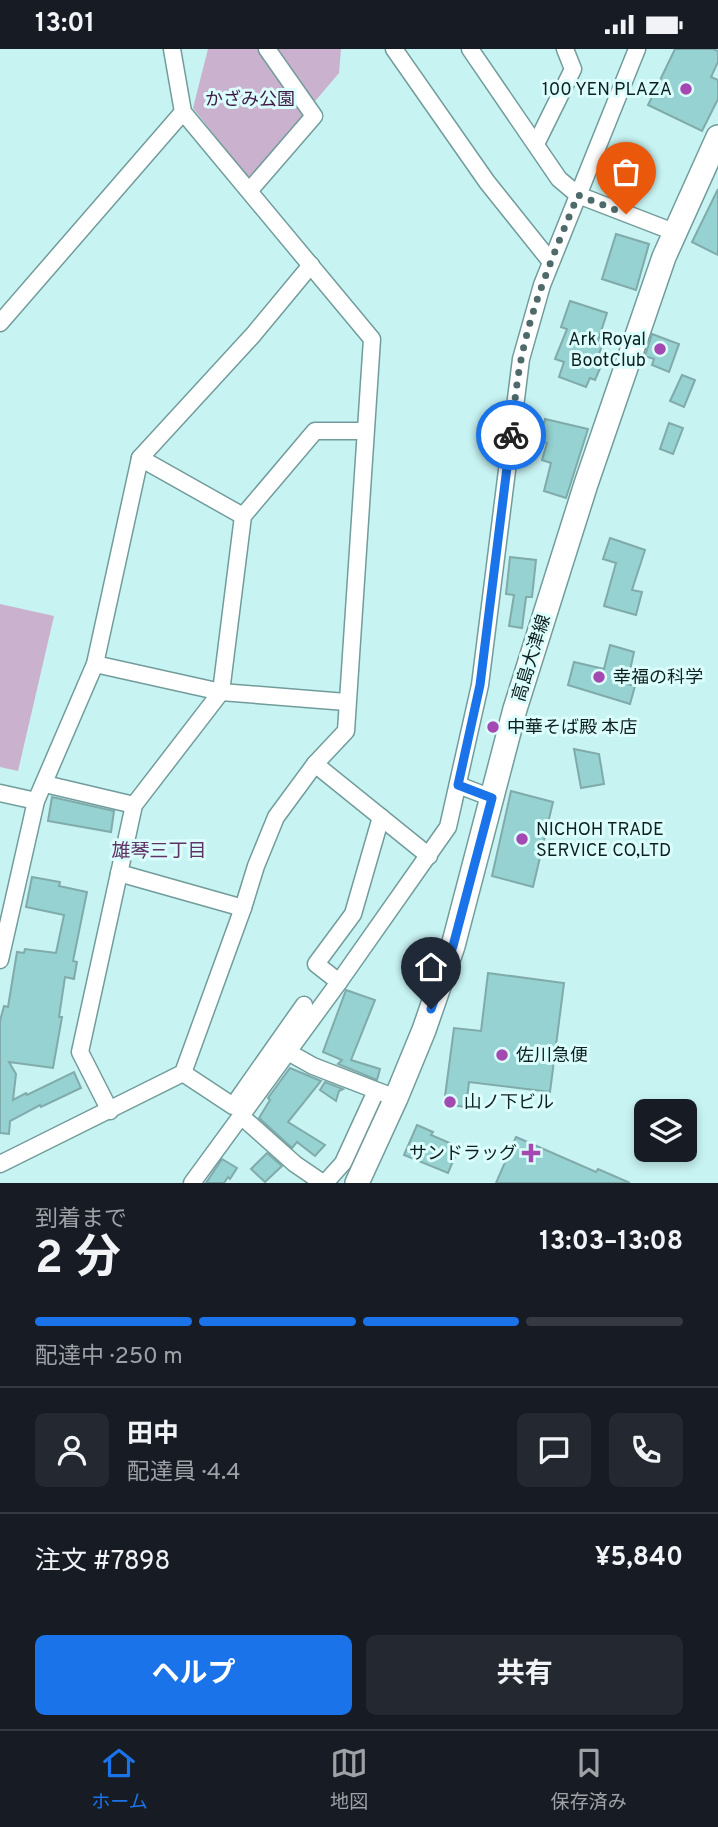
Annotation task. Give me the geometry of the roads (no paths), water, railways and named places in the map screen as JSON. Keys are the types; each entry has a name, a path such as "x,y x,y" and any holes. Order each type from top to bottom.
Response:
{"main road":[{"name":"高島大津線","path":"357,1182 386,1095 424,1030 453,946 515,709 586,484 674,232 718,137"}],"street":[{"path":"0,1164 183,1073 276,817 315,764 346,731 372,339 183,112 172,49"},
{"path":"250,190 314,116 267,49"},
{"path":"394,49 487,182 551,262"},
{"path":"470,49 559,179 578,195 674,232"},
{"path":"536,144 573,69 565,49"},
{"path":"243,1106 288,1052 448,827 480,685 521,359 542,285 637,49"},
{"path":"0,323 183,112"},
{"path":"0,960 36,801 95,664 140,458 253,335 310,265"},
{"path":"110,1111 80,1052 134,805 221,692 243,516 315,432 365,431"},
{"path":"140,458 243,516"},
{"path":"95,664 221,692 346,702"},
{"path":"315,764 429,856"},
{"path":"45,783 134,805"},
{"path":"458,785 492,798"},
{"path":"0,793 36,801"},
{"path":"339,982 316,964 353,914 381,817"},
{"path":"119,873 243,908"},
{"path":"191,1183 243,1106 304,1005"},
{"path":"288,1052 313,1066 386,1095 343,1163 329,1180"},
{"path":"183,1073 233,1106 243,1106 295,1164 329,1180 357,1182"}],"place":[{"name":"100 YEN PLAZA","path":"686,89"},
{"name":"Ark Royal BootClub","path":"660,349"},
{"name":"幸福の科学","path":"599,677"},
{"name":"中華そば殿 本店","path":"493,727"},
{"name":"NICHOH TRADE SERVICE CO,LTD","path":"522,839"},
{"name":"佐川急便","path":"502,1055"},
{"name":"山ノ下ビル","path":"450,1102"},
{"name":"サンドラッグ","path":"531,1153"}],"district":[{"name":"雄琴三丁目","path":"159,850"}],"park label":[{"name":"かざみ公園","path":"250,99"}]}
